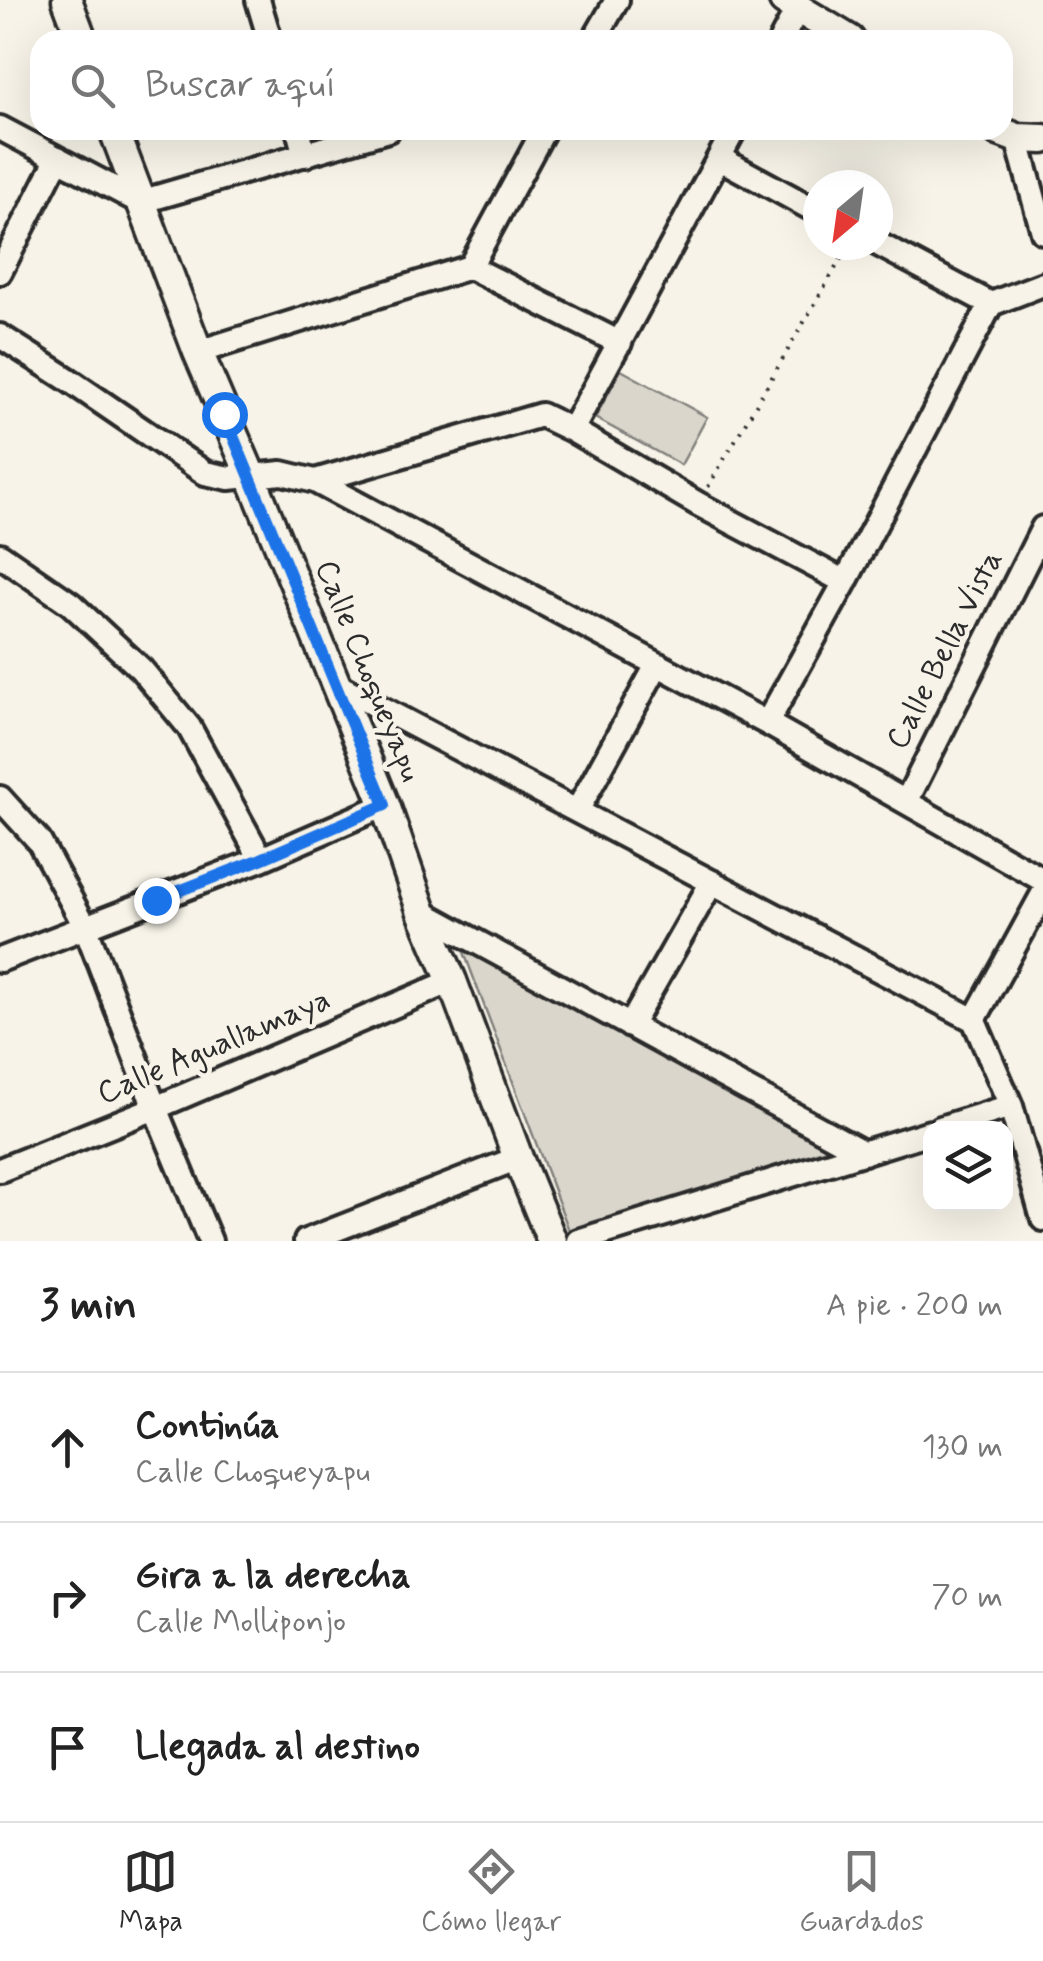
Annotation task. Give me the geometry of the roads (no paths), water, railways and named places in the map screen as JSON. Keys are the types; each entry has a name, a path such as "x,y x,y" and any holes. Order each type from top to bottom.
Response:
{"street":[{"path":"67,0 78,30"},
{"path":"258,0 267,30"},
{"path":"600,30 617,0"},
{"path":"784,30 791,4 834,30"},
{"path":"0,128 140,202 355,140"},
{"path":"1019,136 1043,232"},
{"name":"Calle Choqueyapu","path":"118,140 198,352 385,805 422,912 552,1241"},
{"path":"301,140 306,155"},
{"path":"198,352 470,266 539,140"},
{"path":"572,430 729,140"},
{"path":"0,272 58,158"},
{"path":"719,158 803,204"},
{"path":"893,252 991,304"},
{"path":"470,266 620,343"},
{"path":"767,723 991,304 1043,284"},
{"path":"0,336 205,473 229,478 282,473 314,480 767,723 1043,880"},
{"path":"314,480 540,415 845,582"},
{"name":"Calle Bella Vista","path":"906,802 1043,528"},
{"path":"0,554 71,604 141,669 189,727 261,859"},
{"path":"577,811 657,664"},
{"path":"337,685 974,1020 1011,1106 1043,1218"},
{"path":"0,798 39,841 86,928 210,1241"},
{"path":"0,960 261,859 385,805"},
{"path":"630,1026 712,882"},
{"path":"974,1020 1043,894"},
{"path":"422,912 864,1153"},
{"name":"Calle Aguallamaya","path":"0,1170 452,981"},
{"path":"963,1121 1011,1106"},
{"path":"578,1241 923,1134"},
{"path":"306,1241 518,1158"}]}
